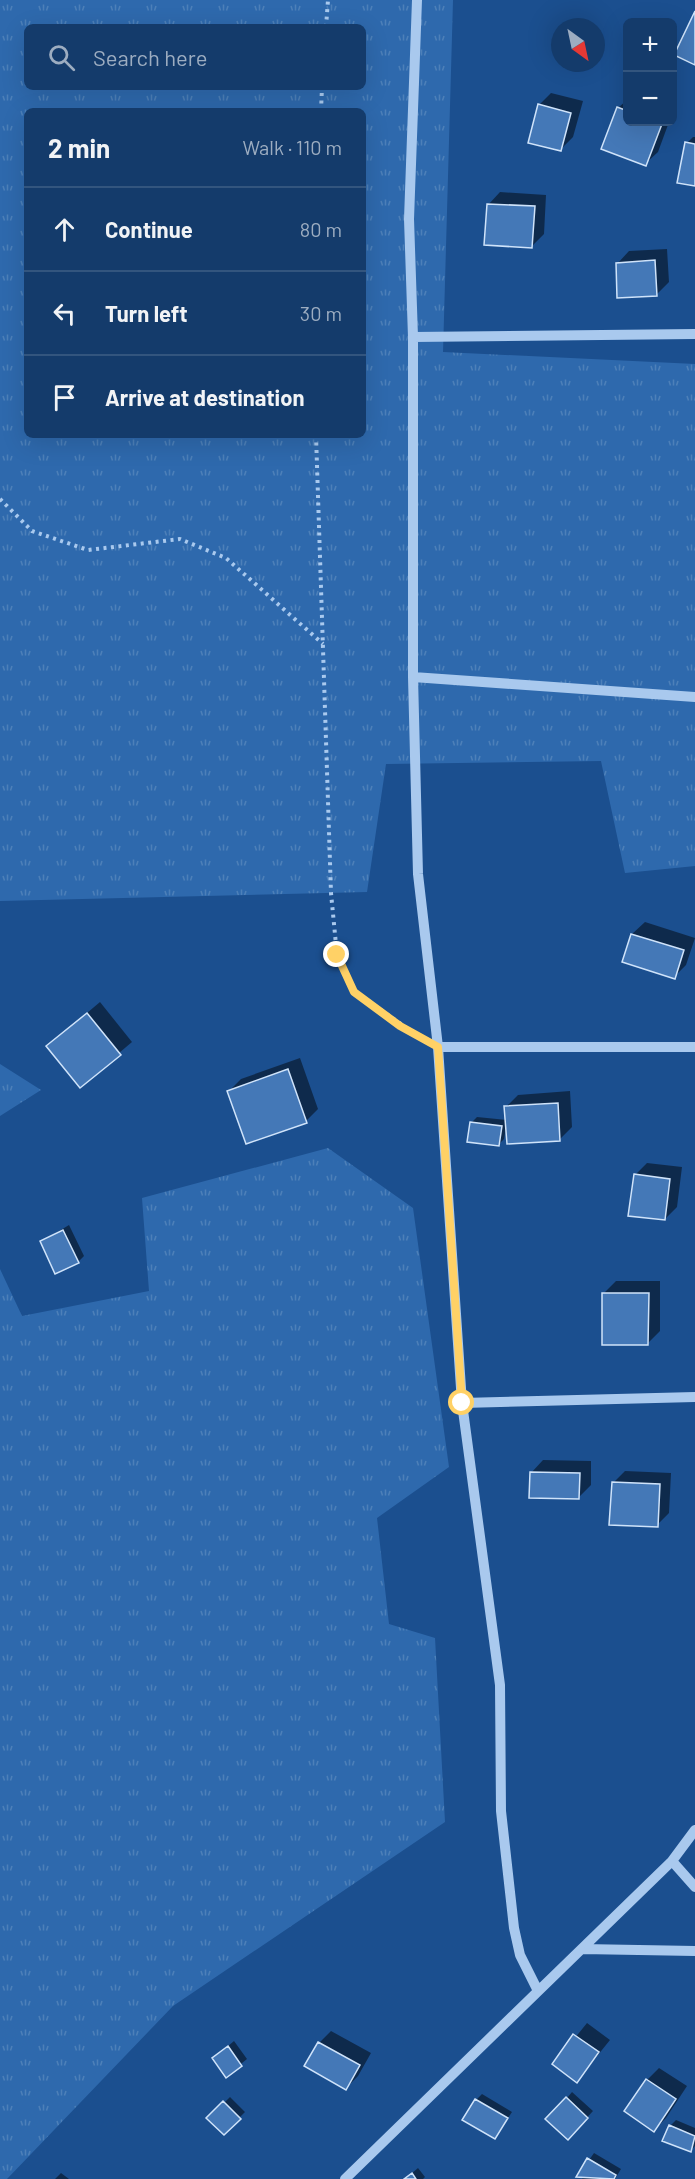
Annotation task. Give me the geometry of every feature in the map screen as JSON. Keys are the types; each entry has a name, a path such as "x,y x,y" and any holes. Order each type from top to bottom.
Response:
{"street":[{"path":"417,0 409,219 413,337 413,677 418,874 438,1047 462,1403 500,1685 501,1811 514,1928 520,1955 538,1991"},
{"path":"413,337 695,334"},
{"path":"413,677 695,697"},
{"path":"438,1047 695,1047"},
{"path":"462,1403 695,1397"},
{"path":"345,2179 672,1862 695,1830"},
{"path":"672,1862 695,1887"},
{"path":"582,1949 695,1951"}],"path":[{"path":"326,24 328,0"},
{"path":"321,108 322,90"},
{"path":"316,438 331,892 337,955 354,992 400,1026 438,1047"},
{"path":"0,499 32,531 88,550 180,539 226,558 324,645"}],"green space":[{"path":"0,0 453,0 443,352 695,364 695,866 625,873 601,761 386,764 367,892 0,901"},
{"path":"0,1064 41,1090 0,1116"},
{"path":"328,1148 413,1208 449,1467 377,1518 389,1624 435,1638 445,1822 173,2006 7,2179 0,2179 0,1269 22,1316 149,1291 142,1198"}],"building":[{"path":"695,11 695,65 677,56 677,49"},
{"path":"538,104 571,113 561,151 528,143"},
{"path":"617,107 623,109 623,126 661,126 646,166 601,149"},
{"path":"685,142 695,144 695,186 677,183"},
{"path":"487,204 535,206 532,248 484,245"},
{"path":"655,260 657,296 617,298 616,263"},
{"path":"631,934 684,950 675,979 622,962"},
{"path":"87,1013 121,1055 80,1088 46,1046"},
{"path":"288,1069 307,1123 246,1144 227,1091"},
{"path":"558,1103 560,1141 507,1144 504,1106"},
{"path":"470,1122 502,1126 499,1146 467,1142"},
{"path":"634,1174 670,1179 665,1220 628,1216"},
{"path":"63,1230 79,1263 55,1274 40,1241"},
{"path":"602,1293 649,1293 648,1345 602,1345"},
{"path":"530,1472 580,1473 579,1499 529,1498"},
{"path":"612,1482 660,1484 658,1527 609,1525"},
{"path":"573,2034 599,2052 577,2083 552,2064"},
{"path":"318,2042 360,2065 346,2090 304,2066"},
{"path":"228,2046 242,2066 226,2078 212,2058"},
{"path":"646,2079 676,2099 654,2132 624,2111"},
{"path":"566,2097 588,2118 568,2140 545,2119"},
{"path":"475,2099 508,2118 495,2139 462,2120"},
{"path":"223,2101 241,2119 224,2135 206,2118"},
{"path":"669,2125 695,2136 691,2152 662,2141"},
{"path":"587,2158 616,2175 614,2179 576,2177"},
{"path":"412,2173 416,2179 404,2179"}],"route":[{"path":"337,955 354,992 400,1026 438,1047 462,1403"}]}
